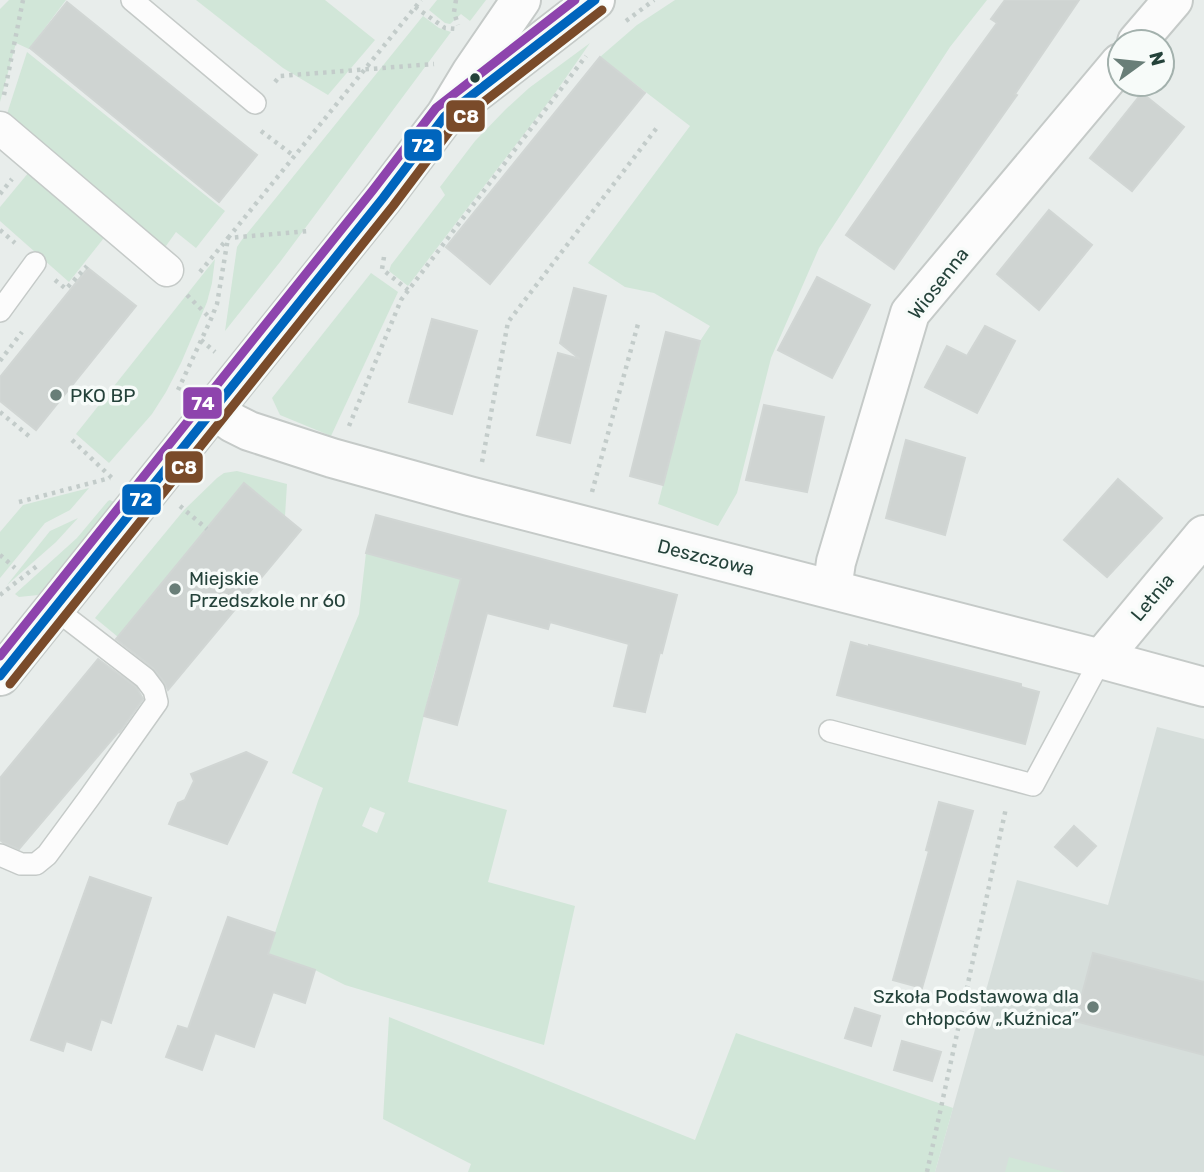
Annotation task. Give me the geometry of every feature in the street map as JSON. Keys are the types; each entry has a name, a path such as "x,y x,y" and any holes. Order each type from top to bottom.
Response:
{"street":[{"path":"0,676 383,198 445,116 521,0"},
{"path":"1149,28 1172,0"},
{"path":"445,116 610,11"},
{"name":"Wiosenna","path":"832,589 836,562 909,313 1106,80"},
{"path":"1,116 181,281"},
{"name":"Deszczowa","path":"215,410 249,431 332,458 1204,687"},
{"name":"Letnia","path":"1101,659 1204,535"}],"lane":[{"path":"132,0 255,103"},
{"path":"0,311 35,263"},
{"path":"0,855 21,864 36,864 47,855 157,702 154,690 145,678 54,608"},
{"path":"830,732 1033,785 1101,659"}],"path":[{"path":"1,116 23,0"},
{"path":"211,320 181,281 228,238 421,0"},
{"path":"415,6 446,28 460,30 454,12 456,0"},
{"path":"610,11 654,0"},
{"path":"332,458 337,439 350,425 401,300 588,54"},
{"path":"272,86 280,76 434,64"},
{"path":"469,496 482,464 508,322 659,125"},
{"path":"228,238 321,230"},
{"path":"175,395 211,320 218,297 228,238"},
{"path":"384,256 382,269 408,290"},
{"path":"582,525 638,324"},
{"path":"0,412 30,437"},
{"path":"103,488 120,467"},
{"path":"19,502 111,478"},
{"path":"177,503 207,529"},
{"path":"0,555 15,568"},
{"path":"927,1172 1012,780"}],"shaded area":[{"name":"Szkoła Podstawowa dla chłopców „Kuźnica”","path":"1157,727 1204,739 1204,1172 935,1172 1017,880 1108,905"}],"green space":[{"path":"9,0 66,0 29,49 16,43 0,102 0,9"},
{"path":"196,0 325,0 375,40 328,95 283,68"},
{"path":"437,0 486,0 470,21 461,14 450,24 429,10"},
{"path":"675,0 987,0 950,47 819,248 771,358 737,493 718,526 658,504 700,341 710,326 654,293 625,287 588,263 690,126 600,57 637,25"},
{"path":"423,16 439,28 451,32 280,262 225,331 237,247"},
{"path":"590,43 553,96 408,286 389,271 445,195 440,187 475,141 529,88"},
{"path":"27,52 225,211 196,248 176,232 158,257 5,120"},
{"path":"34,166 111,229 69,282 0,221 0,207"},
{"path":"215,259 207,302 166,392 152,414 109,463 76,434"},
{"path":"371,273 398,292 331,436 280,415 272,398"},
{"path":"237,471 287,484 285,516 118,637 95,618 184,510 217,478 224,473"},
{"path":"89,488 70,510 45,523 0,578 0,532 23,505"},
{"path":"110,500 114,502 38,595 19,597 15,594 77,538"},
{"path":"78,518 56,542 7,585 50,531"},
{"path":"366,553 461,579 408,782 507,810 488,882 575,906 544,1045 345,985 315,970 268,954 323,788 292,773 359,614","holes":["370,807 385,813 377,833 362,826"]},
{"path":"389,1017 695,1140 736,1033 953,1108 935,1172 468,1172 471,1164 383,1119"},
{"path":"1009,1157 1065,1172 1005,1172"}],"building":[{"path":"1005,0 1079,0 1015,94 1017,95 894,269 846,235 997,23 991,19"},
{"path":"67,2 257,155 219,202 30,48"},
{"path":"600,57 645,93 490,284 446,247"},
{"path":"1138,98 1148,98 1184,127 1132,191 1090,158"},
{"path":"1049,210 1092,245 1039,310 997,274"},
{"path":"88,268 136,306 36,430 0,401 0,377"},
{"path":"817,277 870,305 832,378 778,350"},
{"path":"574,288 606,296 570,443 537,435 558,353 580,359 560,343"},
{"path":"432,319 477,331 452,414 409,402"},
{"path":"985,326 1015,341 977,413 925,387 947,346 967,356"},
{"path":"666,332 700,341 663,485 630,476"},
{"path":"764,405 824,417 807,492 746,480"},
{"path":"906,440 965,458 945,535 886,518"},
{"path":"1118,479 1162,518 1107,577 1064,540"},
{"path":"244,483 301,530 168,690 153,668 116,639"},
{"path":"376,515 677,595 645,712 614,706 629,644 550,622 548,629 487,613 457,725 424,716 461,579 366,553"},
{"path":"851,642 1021,684 1021,687 1039,692 1025,744 837,695"},
{"path":"98,659 136,687 143,699 119,733 120,730 19,849 4,843 0,840 0,778"},
{"path":"246,752 267,762 227,844 169,824 178,803 185,800 194,781 191,774"},
{"path":"939,802 973,811 922,988 893,980 929,851 926,850"},
{"path":"1074,826 1096,846 1077,866 1055,847"},
{"path":"90,877 151,898 111,1023 101,1019 91,1050 66,1041 63,1051 31,1040"},
{"path":"228,917 275,933 268,954 315,970 305,1003 273,992 254,1047 215,1033 202,1070 166,1057 178,1026 188,1029"},
{"path":"1093,953 1204,982 1204,1055 1075,1021"},
{"path":"855,1008 880,1016 871,1046 845,1038"},
{"path":"902,1041 941,1052 932,1081 894,1070"}],"transit line":[{"name":"74","path":"0,656 436,108 575,0"},
{"name":"72","path":"0,676 383,198 445,116 595,0"},
{"name":"C8","path":"10,684 393,206 454,125 602,10"}],"place":[{"name":"PKO BP","path":"56,395"},
{"name":"Miejskie Przedszkole nr 60","path":"175,589"},
{"name":"Szkoła Podstawowa dla chłopców „Kuźnica”","path":"1093,1007"}]}
